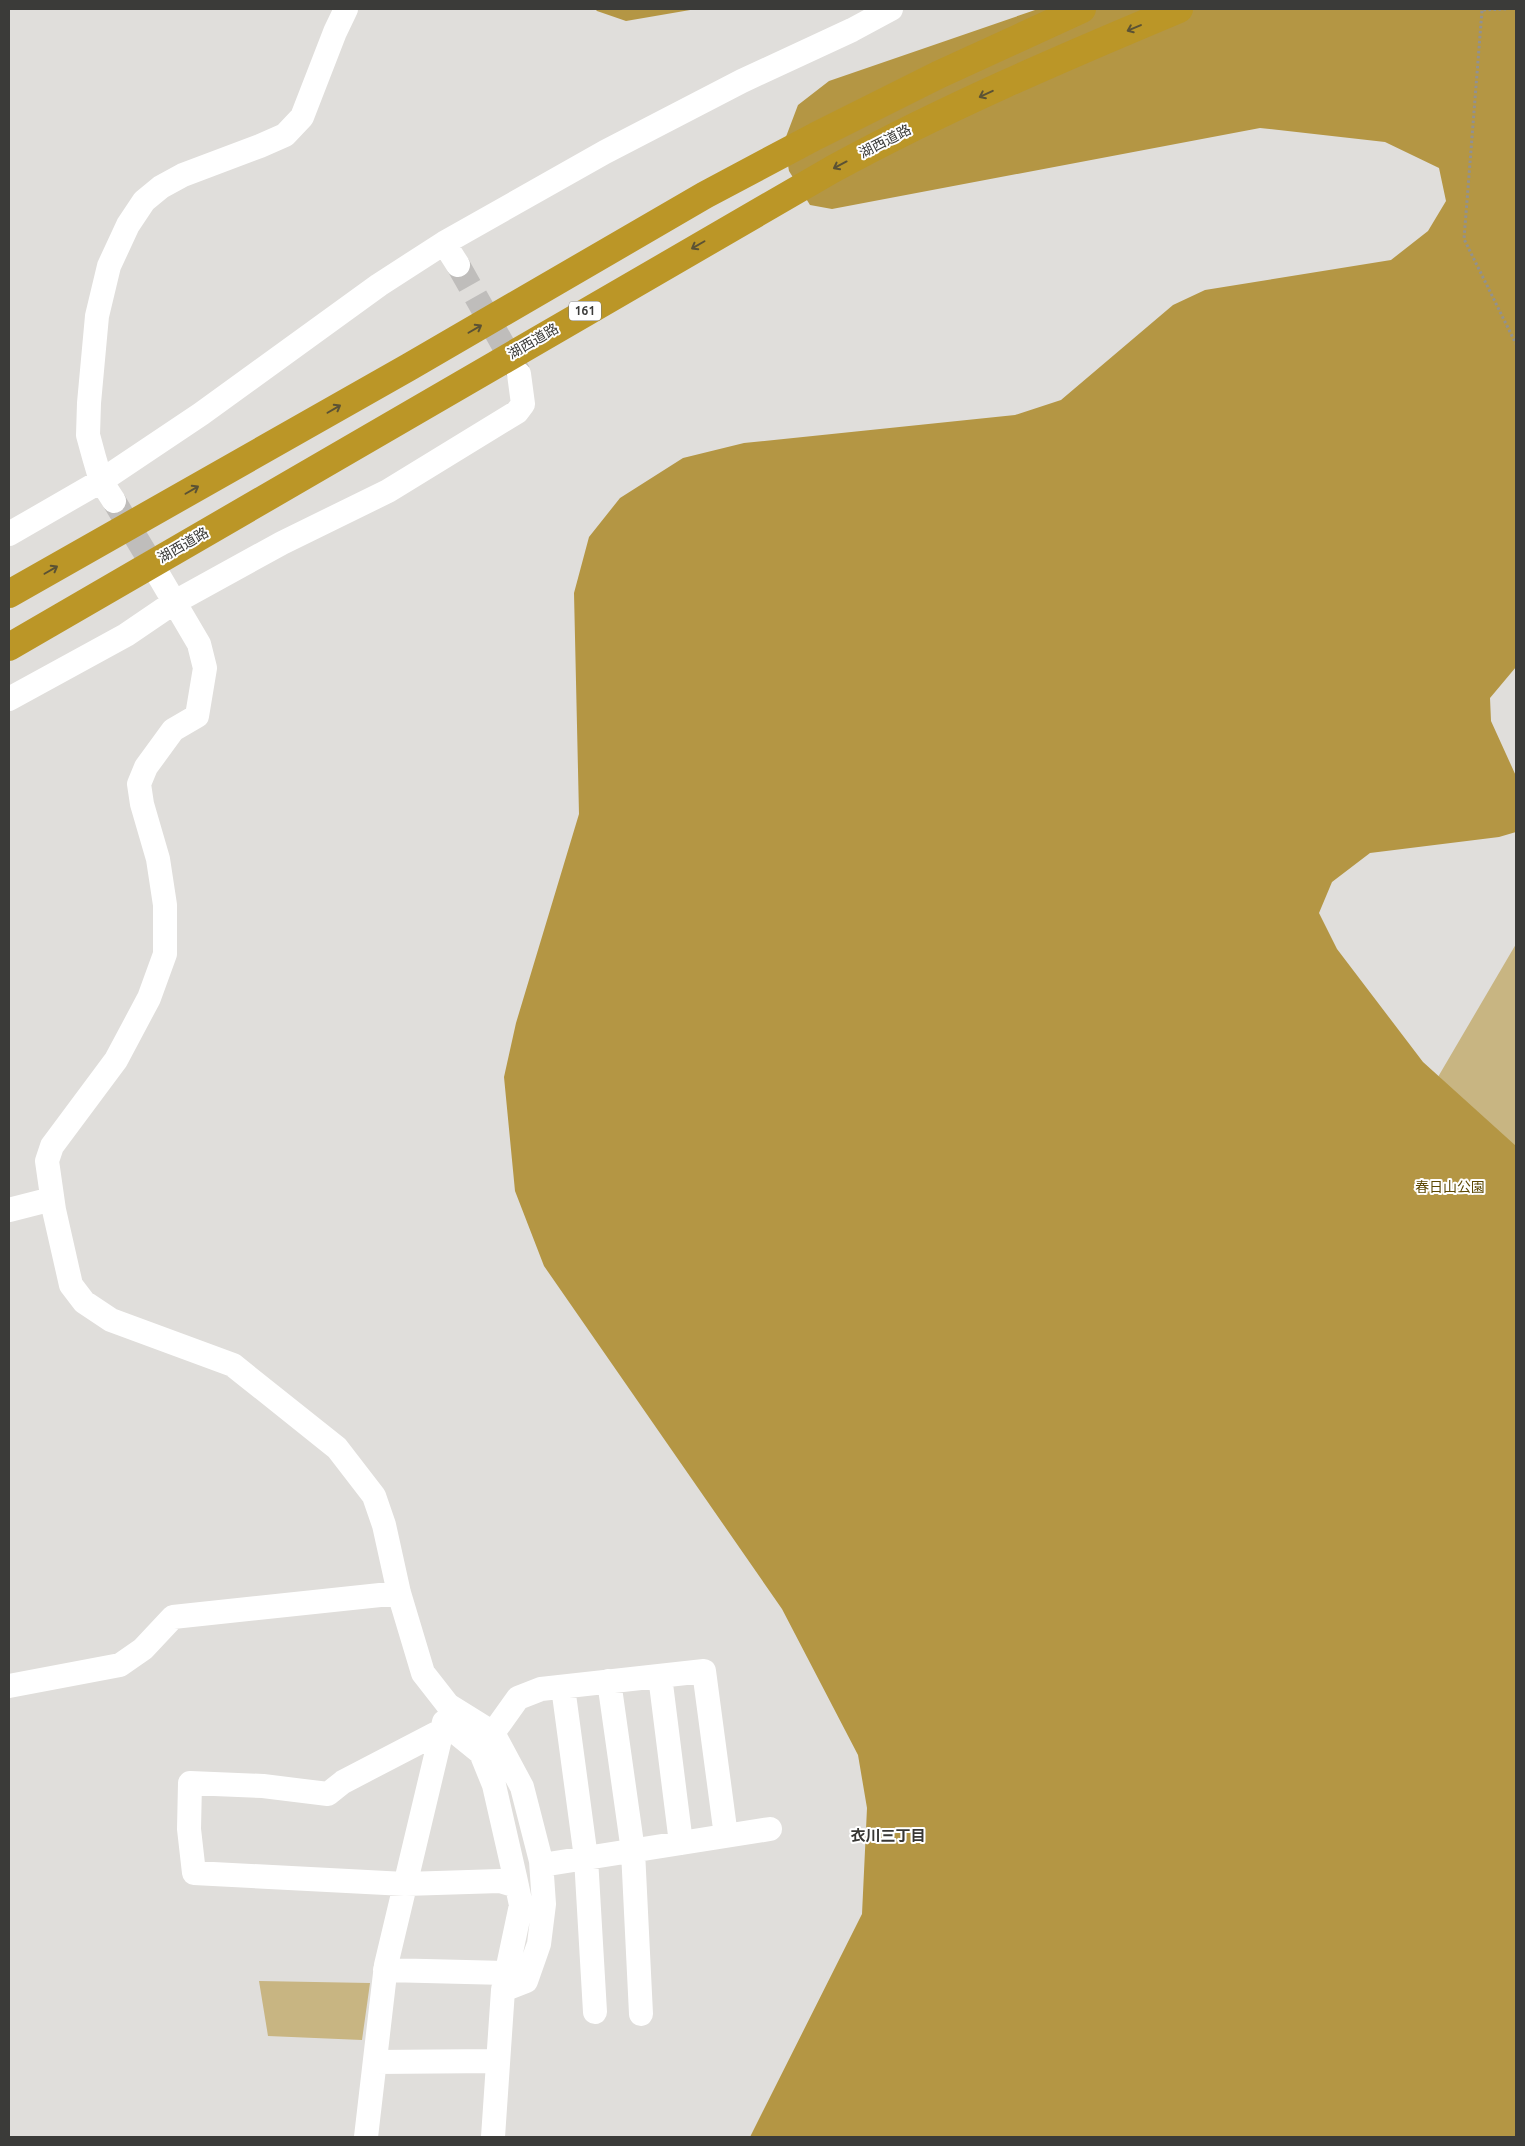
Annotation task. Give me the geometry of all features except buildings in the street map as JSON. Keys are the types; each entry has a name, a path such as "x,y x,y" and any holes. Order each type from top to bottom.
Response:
{"highway":[{"path":"9,594 410,367 705,195 912,88 1082,9"},
{"name":"湖西道路","path":"9,647 720,232 842,164 921,123 1088,47 1179,9"}],"street":[{"path":"114,501 101,482 88,435 96,324 109,266 128,225 144,201 161,187 183,174 285,135 302,117 335,32 346,9"},
{"path":"9,534 101,482 201,414 379,286 444,243 614,147 742,81 852,30 891,9"},
{"path":"444,243 458,265"},
{"path":"9,699 126,635 173,603 282,543 388,491 517,412 523,404 519,374"},
{"path":"158,576 198,644 205,668 197,716 173,730 146,766 139,784 142,804 158,858 166,906 164,954 150,998 116,1060 52,1146 47,1161 52,1199 71,1285 84,1302 111,1320 233,1365 337,1448 374,1496 384,1525 399,1593 423,1673 444,1720 481,1753 494,1784 521,1905 504,1982 492,2137"},
{"path":"9,1210 52,1199"},
{"path":"9,1686 120,1665 143,1649 173,1617 399,1593"},
{"path":"493,1732 518,1698 541,1689 704,1671 726,1836"},
{"path":"660,1676 681,1843"},
{"path":"609,1681 633,1851 641,2014"},
{"path":"563,1687 586,1858 595,2012"},
{"path":"366,2137 385,1970 444,1720"},
{"path":"385,1970 504,1982 526,1980 539,1944 544,1904 542,1865 522,1787 493,1732 444,1720 343,1782 328,1794 264,1786 190,1783 189,1829 194,1873 405,1884 500,1881 517,1886"},
{"path":"542,1865 770,1829"},
{"path":"375,2062 498,2060"}],"path":[{"path":"1506,9 1482,10 1464,239 1516,344"}],"green space":[{"path":"595,9 696,9 626,21"},
{"path":"1038,9 1516,9 1516,667 1490,698 1491,721 1516,776 1516,832 1499,837 1370,853 1332,882 1319,913 1337,949 1423,1062 1516,1146 1516,2137 750,2137 862,1914 867,1808 858,1755 782,1609 544,1266 515,1191 504,1077 516,1023 579,814 574,593 589,537 620,498 683,458 744,443 1015,415 1061,400 1173,305 1205,290 1391,260 1428,231 1446,201 1439,168 1385,142 1260,128 832,209 810,205 789,171 784,142 798,105 829,81"},
{"name":"春日山公園","path":"1516,944 1516,1447 1374,1186"},
{"path":"259,1981 370,1983 362,2040 268,2036"}],"tunnel":[{"path":"458,265 519,373"},
{"path":"114,501 159,576"}],"district":[{"name":"衣川三丁目","path":"888,1836"}]}
